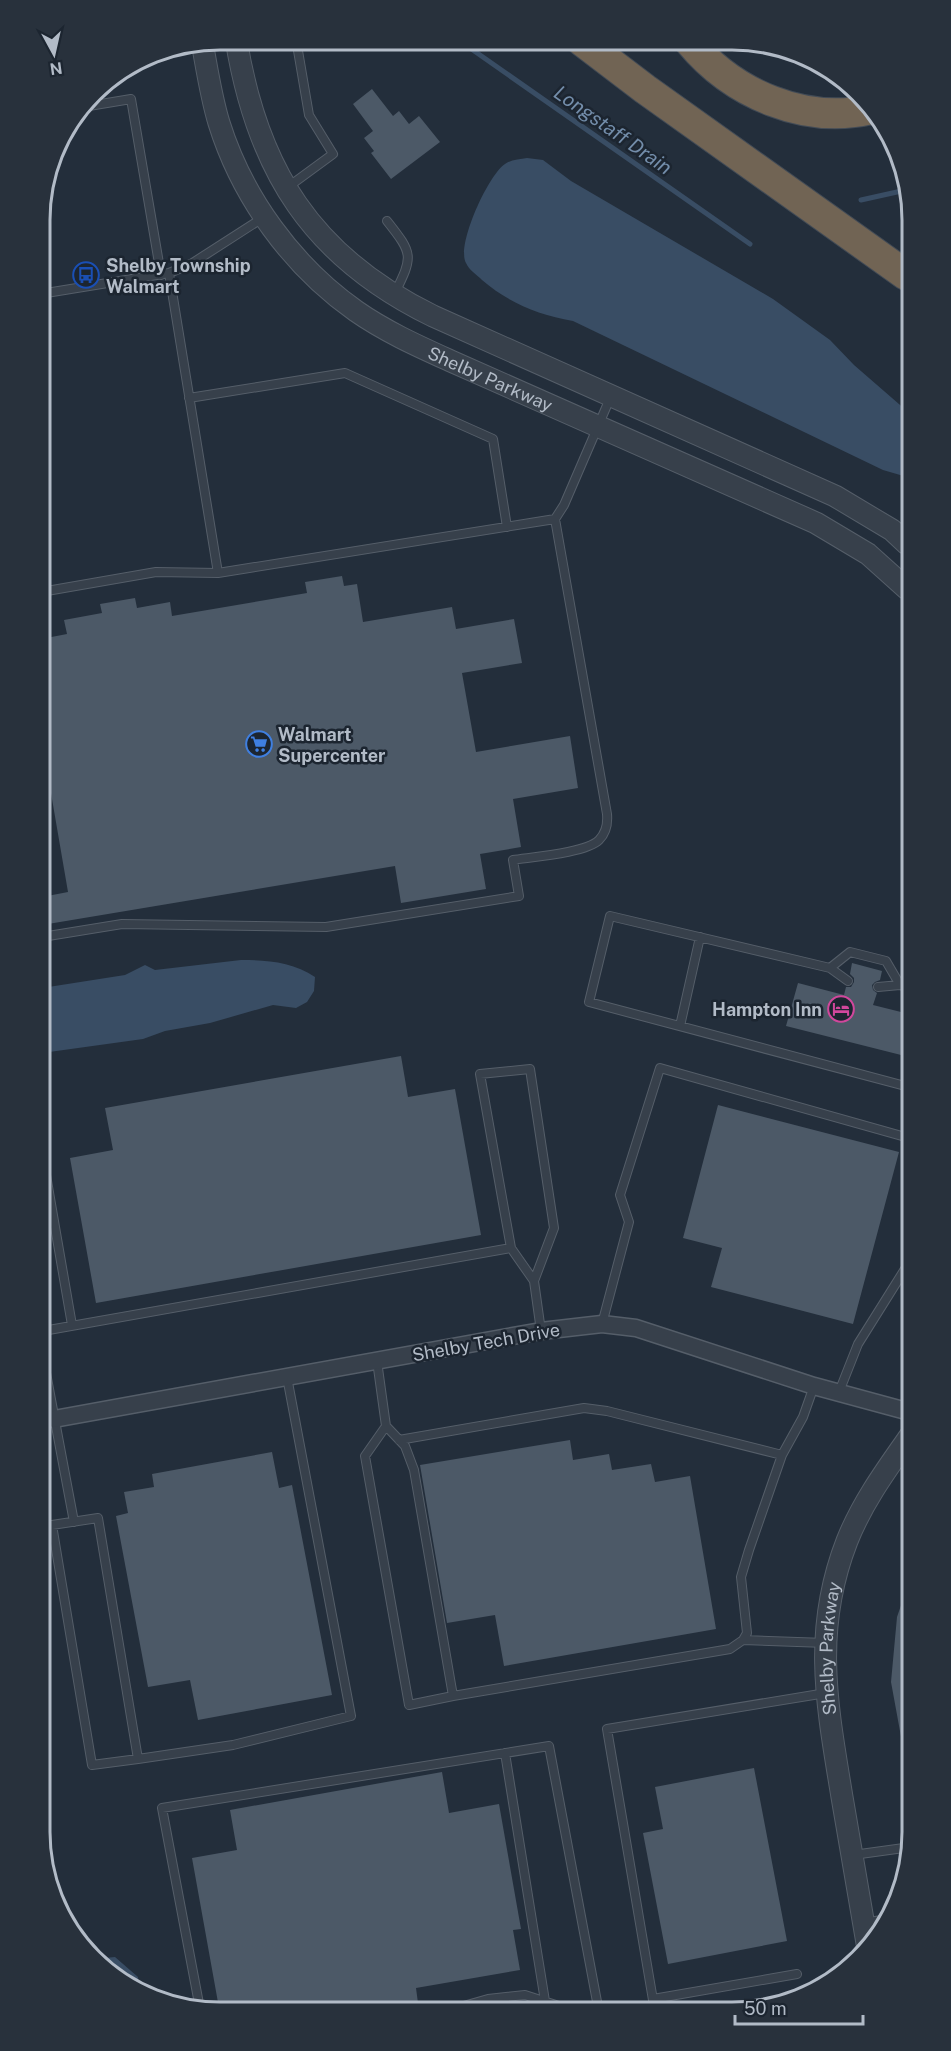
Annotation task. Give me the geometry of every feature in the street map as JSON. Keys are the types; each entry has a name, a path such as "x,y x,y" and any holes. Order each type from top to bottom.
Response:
{"highway":[{"path":"594,50 902,272"},
{"path":"696,50 720,73 747,90 771,101 814,112 835,113 861,110"}],"street":[{"name":"Shelby Parkway","path":"238,50 244,84 257,129 286,189 325,239 360,272 394,296 433,316 835,496 875,519 902,540"},
{"name":"Shelby Parkway","path":"204,51 219,123 237,170 265,217 290,250 315,278 356,311 394,334 498,383 816,523 868,554 902,584"},
{"path":"265,217 274,210 281,210 309,221"},
{"path":"498,383 523,378 534,361"},
{"name":"Shelby Tech Drive","path":"54,1419 541,1331 602,1324 636,1328 814,1386 901,1410"},
{"name":"Shelby Parkway","path":"865,1935 826,1693 825,1643 832,1594 847,1541 872,1493 901,1449"}],"lane":[{"path":"286,189 333,154 309,115 298,50"},
{"path":"94,105 131,99 189,398 218,573"},
{"path":"50,292 165,274 190,264 265,217"},
{"path":"387,221 403,241 408,254 407,268 394,296"},
{"path":"189,398 345,373 493,439 507,527"},
{"path":"50,936 122,924 326,927 519,896 513,860 586,847 597,842 605,833 608,823 607,814 555,519 564,505 611,395"},
{"path":"50,590 156,572 218,573 555,519"},
{"path":"848,981 830,968 609,916 589,1002 901,1085"},
{"path":"680,1026 700,937"},
{"path":"830,968 850,952 885,961 902,984"},
{"path":"878,987 902,987"},
{"path":"602,1324 629,1222 620,1194 660,1068 901,1136"},
{"path":"534,1281 555,1228 530,1070 480,1074 511,1248 534,1281 541,1331"},
{"path":"50,1198 72,1325"},
{"path":"50,1330 511,1248"},
{"path":"839,1392 858,1344 901,1275"},
{"path":"377,1361 386,1426 405,1446 414,1470 453,1696"},
{"path":"138,1759 98,1518 52,1525 92,1764 138,1759 233,1745 351,1716 287,1377"},
{"path":"386,1426 365,1456 409,1705 730,1649 743,1640 747,1633 747,1623 741,1577 782,1455 803,1417 814,1386"},
{"path":"50,1394 74,1522"},
{"path":"399,1440 584,1408 607,1411 782,1455"},
{"path":"743,1640 825,1643"},
{"path":"653,2002 607,1729 826,1693"},
{"path":"198,2000 162,1808 549,1746 597,2002"},
{"path":"505,1753 545,2001"},
{"path":"852,1856 900,1849"},
{"path":"863,1923 876,1921"},
{"path":"658,2002 797,1974"},
{"path":"478,2002 525,1995 548,2002"}],"water":[{"path":"527,158 543,160 571,181 773,299 830,340 854,365 902,407 902,475 883,470 573,321 524,307 482,280 466,263 465,242 469,227 490,182 505,164"},
{"path":"241,960 270,961 298,968 315,977 314,991 307,1002 296,1008 273,1005 210,1023 165,1031 143,1039 50,1052 50,987 125,975 145,965 155,970"},
{"path":"115,1957 138,1977 138,1981 116,1966 106,1958"}],"building":[{"path":"372,89 393,116 399,111 409,124 419,116 440,142 391,179 371,153 374,151 364,138 373,131 353,104"},
{"name":"Walmart Supercenter","path":"342,576 344,586 357,584 363,622 452,607 456,629 514,619 522,663 462,673 476,752 570,736 578,788 513,799 521,847 480,854 486,889 401,903 395,866 50,924 50,895 68,892 50,787 50,637 67,634 64,620 102,613 100,604 135,598 137,608 170,602 172,616 307,593 305,582"},
{"name":"Hampton Inn","path":"852,963 882,971 880,980 872,985 873,990 877,993 873,1005 902,1012 901,1055 786,1026 798,983 844,995 846,987 851,987 854,982 850,974"},
{"path":"401,1056 408,1097 455,1089 481,1235 96,1303 70,1158 113,1150 105,1108"},
{"path":"718,1105 899,1152 853,1324 711,1287 722,1248 683,1238"},
{"path":"570,1440 573,1460 609,1454 612,1470 651,1464 655,1482 690,1476 716,1629 504,1666 495,1615 447,1623 420,1465"},
{"path":"272,1452 279,1488 292,1485 332,1695 198,1720 190,1680 148,1687 116,1516 128,1513 124,1492 154,1487 152,1474"},
{"path":"901,1605 901,1737 891,1682 897,1617"},
{"path":"754,1768 787,1941 668,1964 643,1833 663,1829 655,1787"},
{"path":"442,1772 449,1813 499,1804 521,1929 513,1930 520,1970 416,1988 418,2002 218,2002 192,1858 237,1850 230,1810"}],"waterway":[{"name":"Longstaff Drain","path":"473,50 750,244"},
{"name":"Longstaff Drain","path":"861,200 899,192"}],"place":[{"name":"Shelby Township Walmart","path":"86,275"},
{"name":"Walmart Supercenter","path":"259,744"},
{"name":"Hampton Inn","path":"841,1009"}]}
